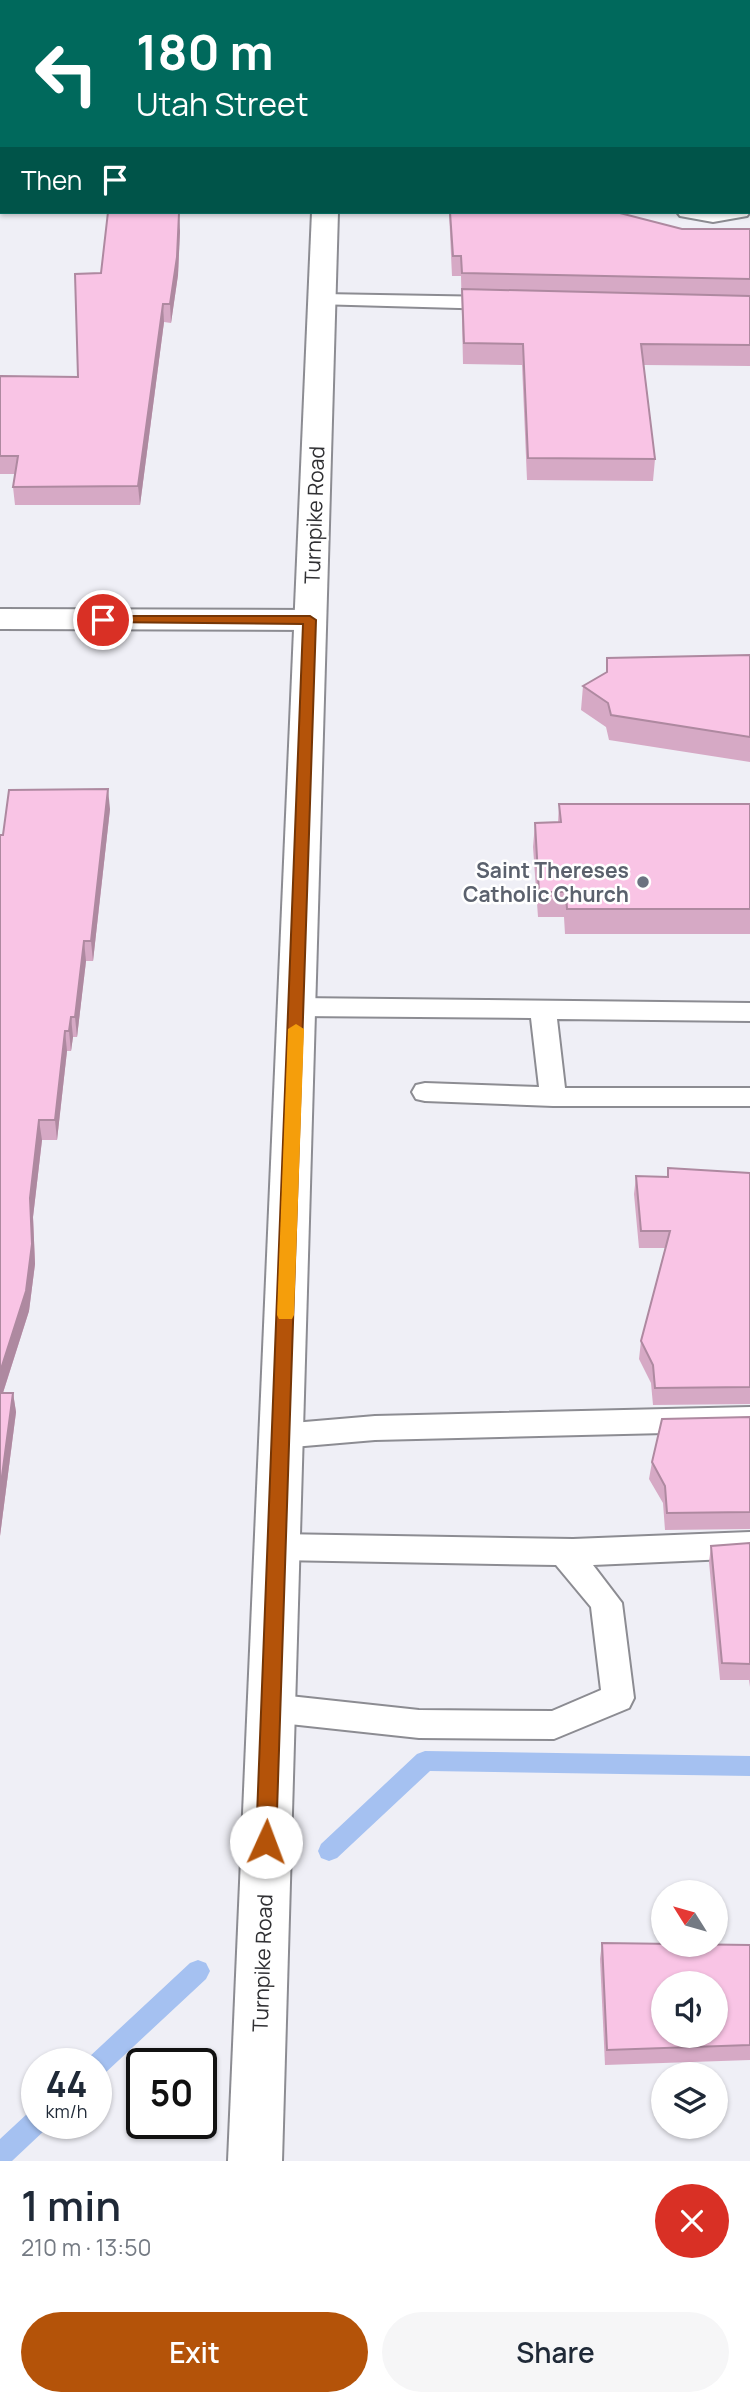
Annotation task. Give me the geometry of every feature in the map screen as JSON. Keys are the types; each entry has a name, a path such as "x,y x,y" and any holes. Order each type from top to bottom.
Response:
{"main road":[{"name":"Turnpike Road","path":"255,2161 325,214"},
{"path":"0,620 310,620"}],"lane":[{"path":"696,214 712,217 729,214"},
{"path":"322,300 515,303"},
{"path":"296,1007 750,1012"},
{"path":"543,1011 553,1097"},
{"path":"425,1092 553,1097 750,1097"},
{"path":"281,1436 375,1428 750,1419"},
{"path":"278,1547 660,1552 750,1545"},
{"path":"271,1708 419,1724 554,1725 618,1698 606,1603 564,1552"}],"building":[{"path":"108,214 179,214 177,257 170,304 163,304 138,486 13,487 18,456 0,456 0,376 78,377 75,274 101,273"},
{"path":"450,214 624,214 682,229 750,229 750,279 462,273 461,256 453,256"},
{"path":"462,289 750,296 750,345 641,344 655,459 528,458 523,344 464,343"},
{"path":"750,655 750,737 611,715 608,703 583,686 607,672 607,658"},
{"path":"108,789 91,941 84,941 75,1017 71,1017 69,1031 65,1031 55,1120 39,1120 30,1198 32,1244 26,1291 0,1372 0,835 3,835 9,790"},
{"name":"Saint Thereses Catholic Church","path":"559,804 750,804 750,909 567,909 566,892 539,892 535,823 561,822"},
{"path":"668,1168 750,1173 750,1387 655,1388 653,1365 641,1341 670,1231 641,1231 636,1176 668,1177"},
{"path":"0,1393 13,1393 0,1491"},
{"path":"750,1417 750,1512 667,1513 665,1486 652,1462 662,1419"},
{"path":"750,1543 750,1664 722,1663 711,1546"},
{"path":"602,1943 651,1944 651,1957 728,1957 728,1945 750,1945 750,2045 728,2046 728,1971 651,1971 651,2048 664,2048 607,2050"}],"waterway":[{"path":"329,1851 425,1761 750,1766"},
{"path":"112,2051 198,1971"},
{"path":"0,2156 21,2136"}],"slow traffic":[{"path":"286,1315 296,1029"}],"place":[{"name":"Saint Thereses Catholic Church","path":"643,882"}],"route":[{"path":"103,620 310,620 266,1842"}]}
